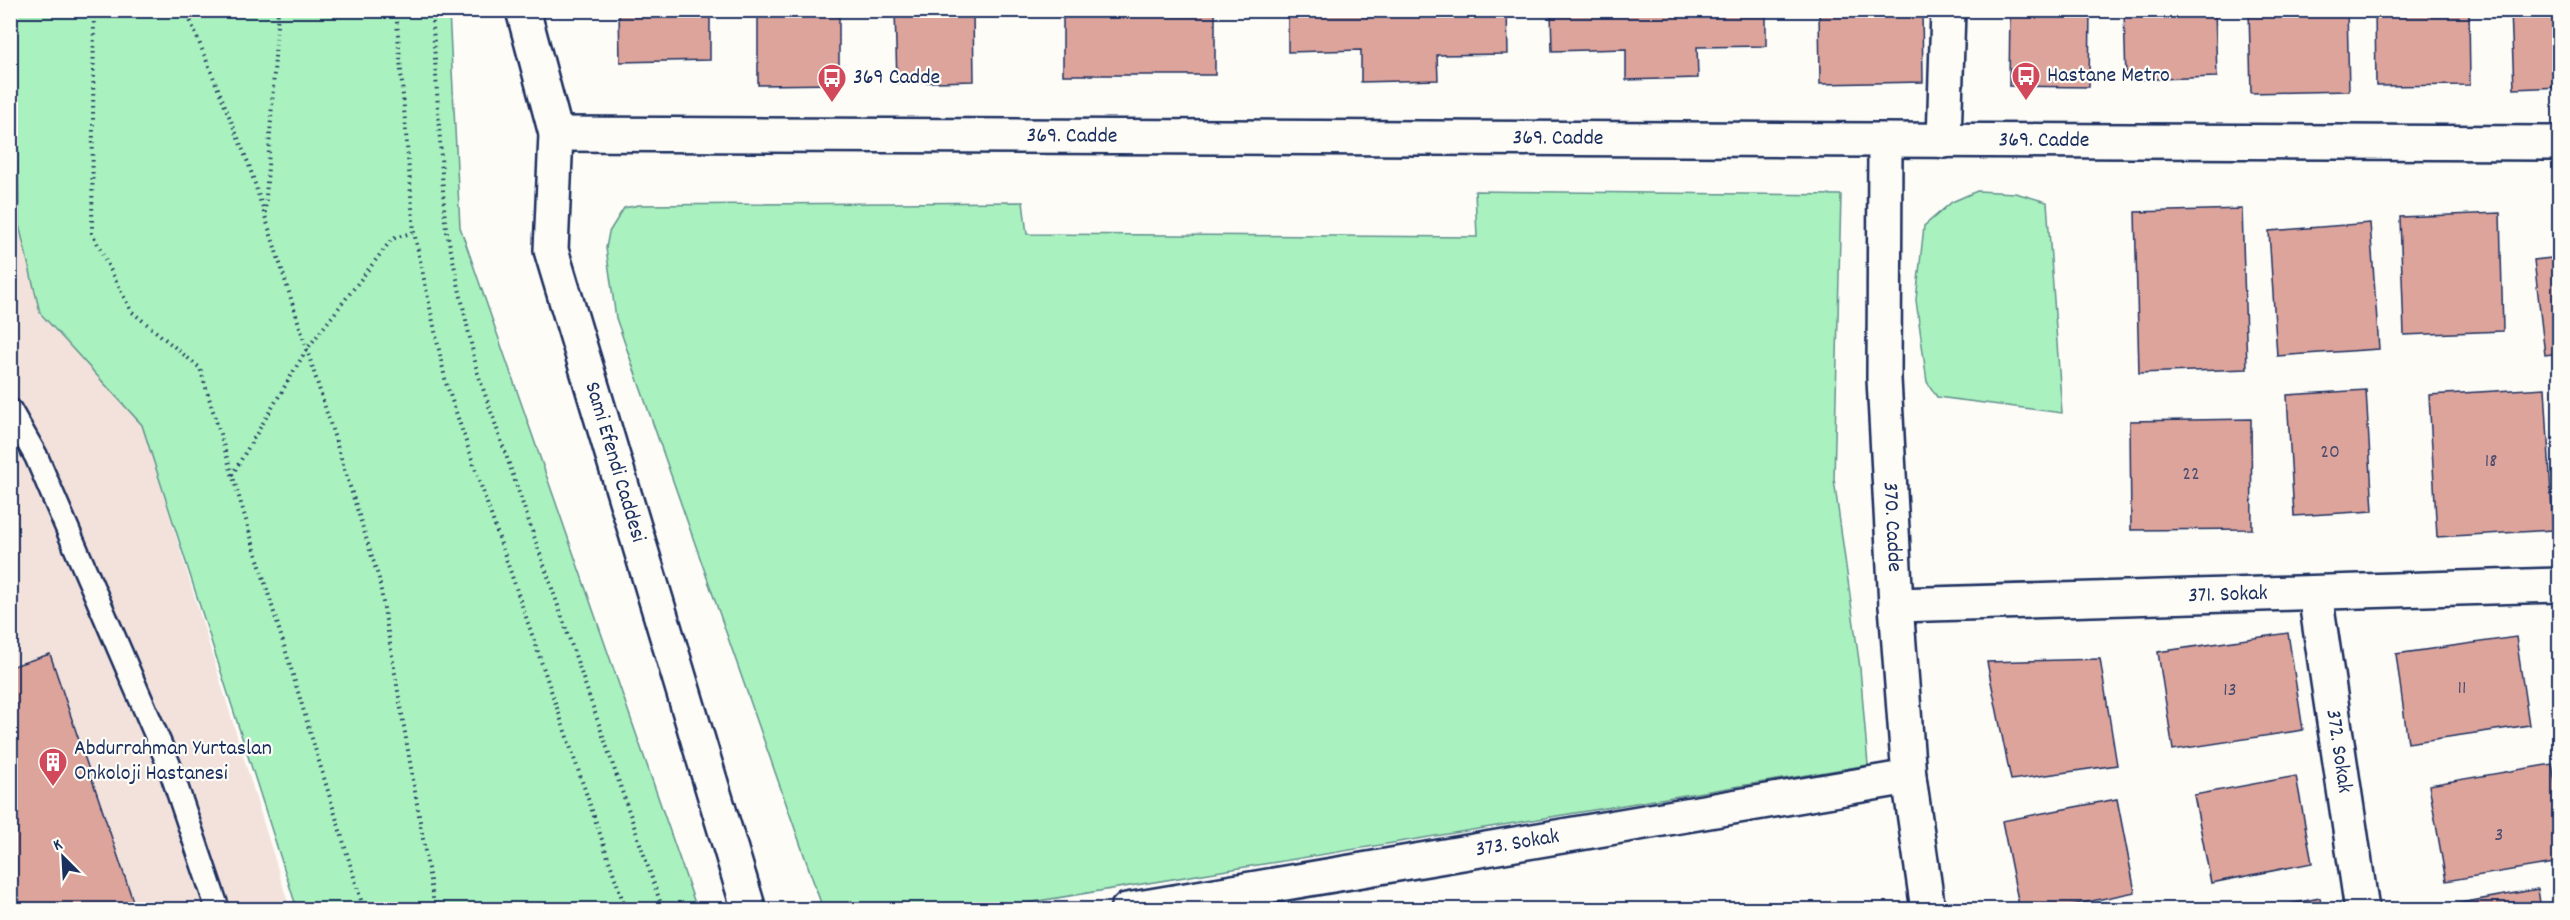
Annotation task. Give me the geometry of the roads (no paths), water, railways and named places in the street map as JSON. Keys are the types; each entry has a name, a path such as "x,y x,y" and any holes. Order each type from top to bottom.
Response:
{"street":[{"name":"Sami Efendi Caddesi","path":"523,10 556,134 551,250 749,909"},
{"path":"1944,141 1948,10"},
{"name":"369. Cadde","path":"556,134 2559,143"},
{"name":"370. Cadde","path":"1885,141 1884,379 1896,605 1909,777 1928,909"},
{"name":"371. Sokak","path":"1896,605 2559,585"},
{"name":"372. Sokak","path":"2315,594 2362,909"},
{"name":"373. Sokak","path":"1127,909 1190,904 1909,777"}],"lane":[{"path":"10,410 36,456 169,765 218,909"}],"place":[{"name":"Hastane Metro","path":"2026,102"},
{"name":"369 Cadde","path":"832,104"},
{"name":"Abdurrahman Yurtaslan Onkoloji Hastanesi","path":"53,788"}]}
